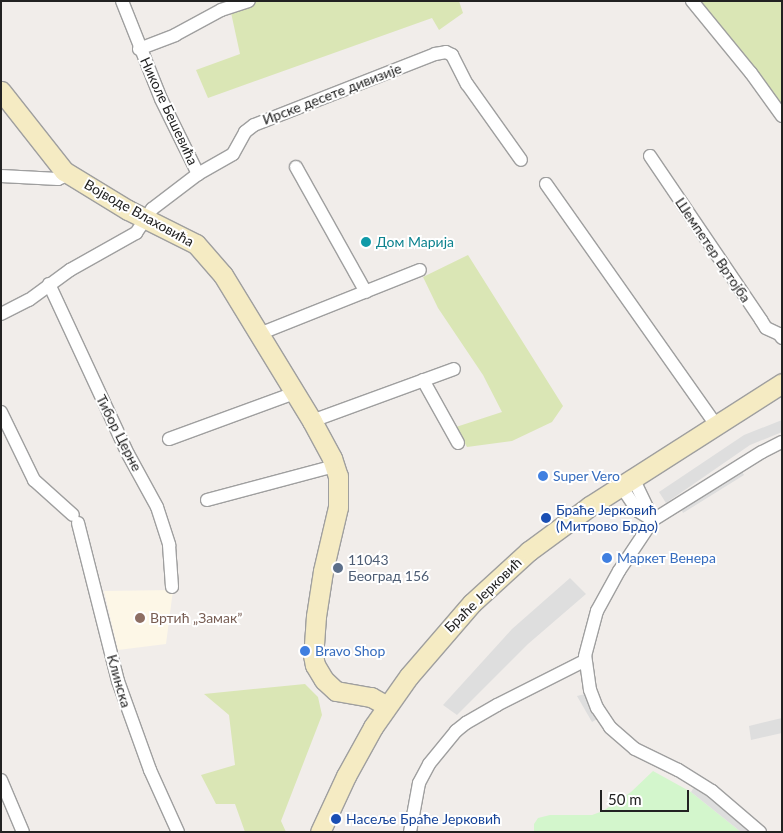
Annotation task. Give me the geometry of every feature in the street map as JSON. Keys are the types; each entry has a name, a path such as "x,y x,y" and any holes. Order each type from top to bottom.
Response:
{"street":[{"name":"Николе Бешевића","path":"122,1 139,49 198,174"},
{"name":"Николе Бешевића","path":"139,49 175,34 219,6 250,1"},
{"path":"692,1 751,73 782,116"},
{"name":"Ирске десете дивизије","path":"1,314 29,300 49,284 136,234 152,209 198,174 233,154 246,132 254,125 446,52 452,55 467,84 521,160"},
{"name":"Војводе Влаховића","path":"1,91 16,108 53,160 69,174 145,218 186,238 201,248 223,275 312,421 335,466 340,496 318,595 314,661 324,680 336,690 371,697 387,706"},
{"name":"Шемпетер Вртојба","path":"650,156 766,328 779,334 782,338"},
{"path":"296,167 366,292"},
{"path":"1,176 58,179 69,174"},
{"path":"546,184 716,425"},
{"path":"258,334 420,270"},
{"name":"Тибор Церне","path":"49,284 128,454 157,507 169,545 172,587"},
{"path":"312,421 454,369"},
{"path":"422,380 458,443"},
{"name":"Браће Јерковић","path":"320,832 357,755 387,706 409,676 472,603 529,551 627,482 782,383"},
{"path":"169,438 295,394"},
{"name":"Клинска","path":"1,412 34,480 75,519 118,681 150,770 178,832"},
{"path":"760,832 712,790 678,770 635,749 620,737 610,727 597,708 590,690 584,661 587,642 597,611 619,571 653,520 762,452 782,442"},
{"path":"207,500 335,466"},
{"path":"627,482 638,511 653,520"},
{"path":"410,832 419,783 429,764 456,731 497,705 584,661"},
{"path":"1,780 23,832"}],"shaded area":[{"path":"782,420 782,432 750,445 666,503 659,492 744,435"},
{"path":"739,466 744,475 683,513 679,504"},
{"path":"570,578 586,594 528,644 457,715 443,705 512,629"},
{"name":"Вртић „Замак”","path":"173,590 166,644 118,650 104,591"},
{"path":"585,694 599,718 592,722 577,696"},
{"path":"782,718 782,733 751,740 749,726"},
{"path":"696,784 754,832 741,832 691,792"}],"green space":[{"path":"249,1 459,1 463,13 439,30 432,18 208,98 196,70 240,54 230,8"},
{"path":"692,1 782,1 782,103 775,106"},
{"path":"468,255 563,406 552,422 512,441 467,447 456,427 502,412 483,375 438,308 423,277"},
{"path":"305,684 318,697 322,715 281,821 286,832 245,832 235,804 216,804 201,775 235,765 229,715 204,694"},
{"path":"653,771 691,792 741,832 534,832 534,824 538,818 550,815 592,815 603,811 631,792"}],"place":[{"name":"Дом Марија","path":"366,242"},
{"name":"Super Vero","path":"543,476"},
{"name":"Браће Јерковић (Митрово Брдо)","path":"546,518"},
{"name":"Маркет Венера","path":"607,558"},
{"name":"11043 Београд 156","path":"338,568"},
{"name":"Вртић „Замак”","path":"140,618"},
{"name":"Bravo Shop","path":"305,651"},
{"name":"Насеље Браће Јерковић","path":"336,819"}]}
